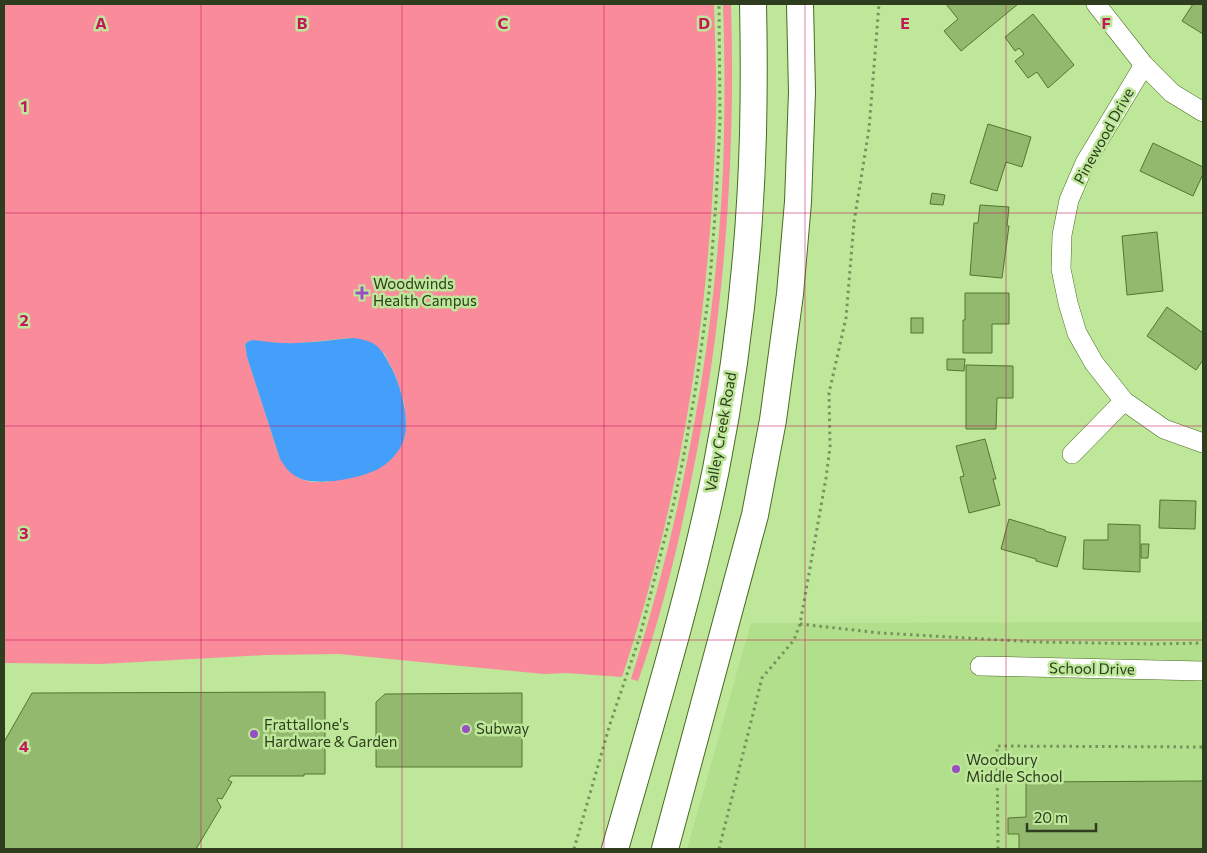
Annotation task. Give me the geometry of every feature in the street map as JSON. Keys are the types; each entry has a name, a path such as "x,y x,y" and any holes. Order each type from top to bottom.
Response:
{"main road":[{"name":"Valley Creek Road","path":"615,849 693,571 716,468 733,366 743,289 751,185 754,108 753,4"},
{"path":"665,849 755,515 773,420 790,294 798,202 802,92 800,4"}],"street":[{"path":"1096,4 1144,65 1172,93 1203,112"},
{"name":"Pinewood Drive","path":"1144,65 1085,162 1070,200 1062,235 1061,270 1077,332 1094,363 1124,401 1164,429 1203,443"},
{"path":"1072,454 1124,401"},
{"name":"School Drive","path":"980,666 1203,671"}],"path":[{"path":"574,849 610,724 639,639 674,502 691,420 709,292 716,202 720,101 719,4"},
{"path":"719,849 762,678 794,640 800,624 830,447 829,393 846,318 854,222 870,129 879,4"},
{"path":"800,624 880,633 1038,642 1203,643"},
{"path":"998,849 998,746 1203,747"}],"shaded area":[{"name":"Woodwinds Health Campus","path":"4,4 714,4 716,103 713,188 700,330 677,471 643,609 622,677 566,673 544,674 339,654 266,655 101,664 4,663","holes":["353,338 384,353 396,377 404,402 406,422 404,439 400,447 391,459 327,482 311,482 298,478 280,459 247,357 245,344 253,340 291,343"]},
{"path":"723,4 731,4 732,65 729,188 719,310 701,431 684,515 660,611 638,681 631,679 650,617 681,491 694,428 713,299 723,170"},
{"name":"Woodbury Middle School","path":"1203,622 1203,849 687,849 751,623"}],"water":[{"path":"353,338 368,341 378,347 392,369 399,385 405,413 406,431 403,443 386,464 365,474 342,480 307,481 288,470 280,459 247,357 245,344 253,340 290,343"}],"building":[{"path":"946,4 1018,4 961,51 944,31 958,19"},
{"path":"1193,4 1203,4 1203,34 1182,21"},
{"path":"1033,14 1074,65 1048,88 1037,72 1028,78 1015,61 1024,54 1019,48 1015,51 1005,37"},
{"path":"988,124 1031,137 1022,167 1006,162 997,191 970,183"},
{"path":"1153,143 1203,167 1203,174 1193,196 1140,171"},
{"path":"932,193 945,195 943,205 930,204"},
{"path":"980,205 1009,207 1007,226 1009,226 1002,278 970,275 974,223 978,223"},
{"path":"1157,232 1163,291 1127,295 1122,236"},
{"path":"965,293 1009,293 1009,324 992,324 992,353 963,353"},
{"path":"1167,307 1203,333 1203,360 1196,370 1147,336"},
{"path":"911,318 923,318 923,333 911,333"},
{"path":"947,359 965,359 964,371 947,370"},
{"path":"966,365 1013,366 1013,398 997,398 996,429 966,429"},
{"path":"985,439 996,479 993,479 1000,505 969,513 960,477 964,476 956,446"},
{"path":"1160,500 1196,501 1195,529 1159,528"},
{"path":"1009,519 1066,537 1057,567 1001,549"},
{"path":"1108,524 1140,525 1140,572 1083,569 1084,540 1108,540"},
{"path":"1141,544 1149,544 1148,558 1141,558"},
{"path":"325,692 325,774 304,774 304,776 231,776 228,780 232,782 222,799 218,798 217,800 221,807 196,849 4,849 4,742 32,693"},
{"path":"522,693 522,767 376,767 376,702 385,694"},
{"name":"Woodbury Middle School","path":"1203,781 1203,849 1019,849 1019,834 1008,834 1008,818 1026,817 1026,782"}],"place":[{"name":"Woodwinds Health Campus","path":"362,293"},
{"name":"Subway","path":"466,729"},
{"name":"Frattallone's Hardware & Garden","path":"254,734"},
{"name":"Woodbury Middle School","path":"956,769"}]}
